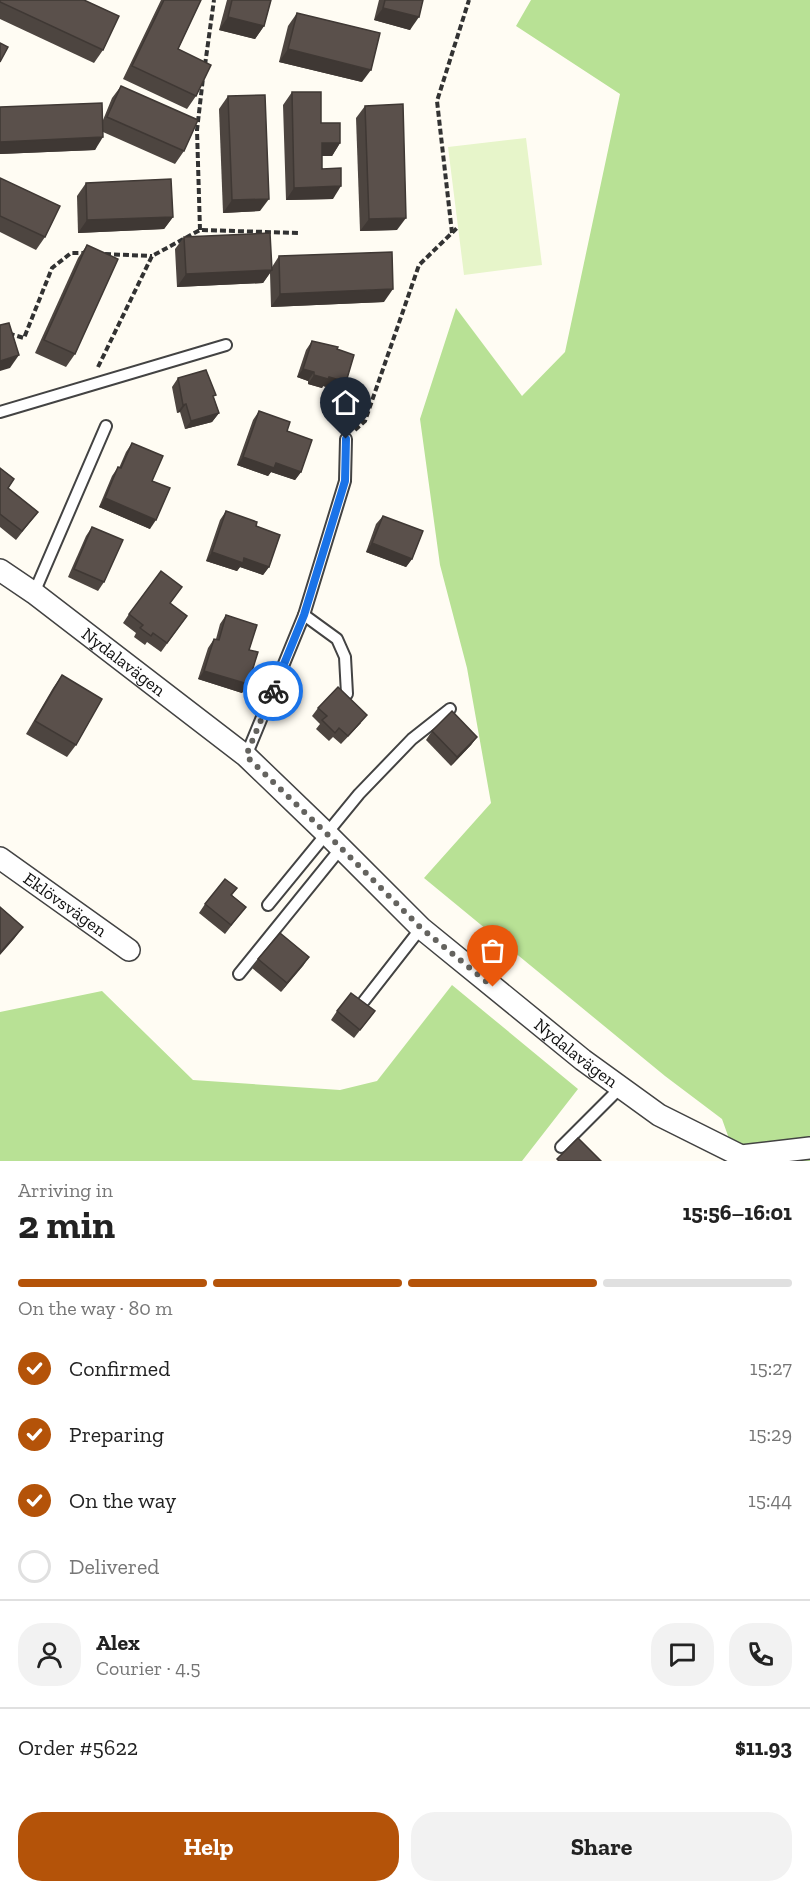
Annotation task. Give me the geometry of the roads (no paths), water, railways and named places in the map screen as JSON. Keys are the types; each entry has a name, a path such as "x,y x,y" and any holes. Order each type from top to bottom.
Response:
{"street":[{"name":"Nydalavägen","path":"0,570 34,593 246,756 421,928 583,1060 659,1115 740,1158 810,1148"},
{"name":"Eklövsvägen","path":"0,858 129,950"}],"lane":[{"path":"0,412 226,345"},
{"path":"34,593 106,426"},
{"path":"246,756 304,615 345,481 346,439"},
{"path":"304,615 337,639 345,657 347,694"},
{"path":"239,974 333,840 359,794 412,739 450,709"},
{"path":"268,905 333,840"},
{"path":"364,1001 421,928"},
{"path":"561,1147 621,1087"}]}
